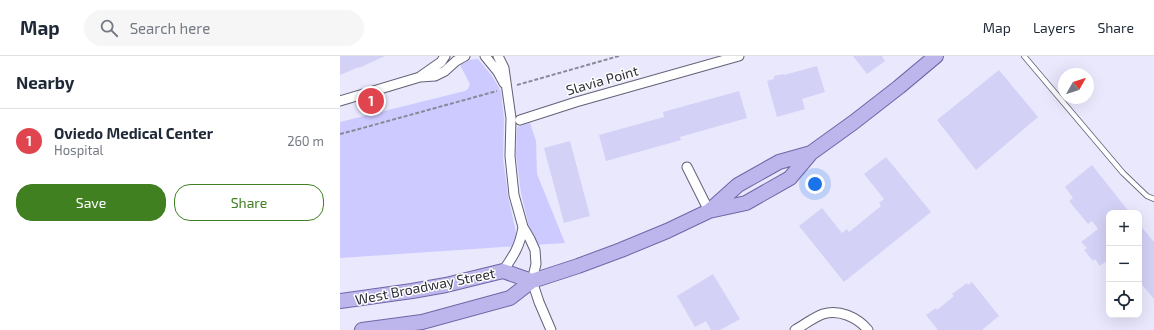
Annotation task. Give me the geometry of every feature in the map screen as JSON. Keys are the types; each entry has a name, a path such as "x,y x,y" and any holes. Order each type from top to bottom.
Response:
{"main road":[{"name":"West Broadway Street","path":"362,330 383,329 422,322 510,298 532,281 621,250 667,231 709,211 746,203 790,178 812,153 860,118 936,56"},
{"name":"West Broadway Street","path":"709,211 738,185 779,162 812,153"},
{"name":"West Broadway Street","path":"340,301 412,291 503,271 532,281"}],"street":[{"path":"420,77 441,62 445,56"},
{"path":"340,101 420,77 435,76 465,56"},
{"path":"485,56 498,72 507,88"},
{"path":"498,56 504,68 511,118 510,156 514,195 523,227 535,250 536,264 532,281 551,330"},
{"name":"Slavia Point","path":"520,120 576,102 740,56"},
{"path":"688,167 709,211"},
{"path":"503,271 521,241 523,227"},
{"path":"795,330 823,314 835,313 850,316 868,330"}],"lane":[{"path":"1024,56 1123,173 1147,196 1154,199"}],"path":[{"path":"340,134 619,56"}],"shaded area":[{"path":"478,59 492,76 501,91 504,119 503,158 508,196 519,246 340,258 340,122 465,91 468,89 470,84 460,65 469,60"},
{"path":"530,123 536,141 537,174 565,243 533,245 521,193 516,155 517,127"}],"building":[{"path":"340,56 385,56 340,75"},
{"path":"853,56 882,56 885,61 867,74"},
{"path":"817,66 825,92 802,99 805,109 777,117 767,81 774,79 774,76 784,75"},
{"path":"999,70 1038,117 976,170 937,120"},
{"path":"739,91 747,118 680,137 681,140 606,161 599,135 664,117 663,112"},
{"path":"570,141 590,216 564,223 544,148"},
{"path":"886,157 931,212 844,282 799,226 822,208 842,233 847,229 849,232 881,206 879,203 884,199 864,174"},
{"path":"1092,165 1128,210 1106,210 1106,261 1100,266 1095,259 1093,261 1084,250 1087,248 1081,242 1098,229 1092,221 1088,224 1069,201 1073,198 1065,187"},
{"path":"1142,228 1154,242 1154,299 1142,285"},
{"path":"713,274 740,319 720,330 711,330 706,321 695,327 677,296"},
{"path":"972,282 999,316 982,330 938,330 926,315 936,308 937,310 954,296 952,294 967,283 968,285"}],"place":[{"name":"Oviedo Medical Center","path":"371,101"}]}
